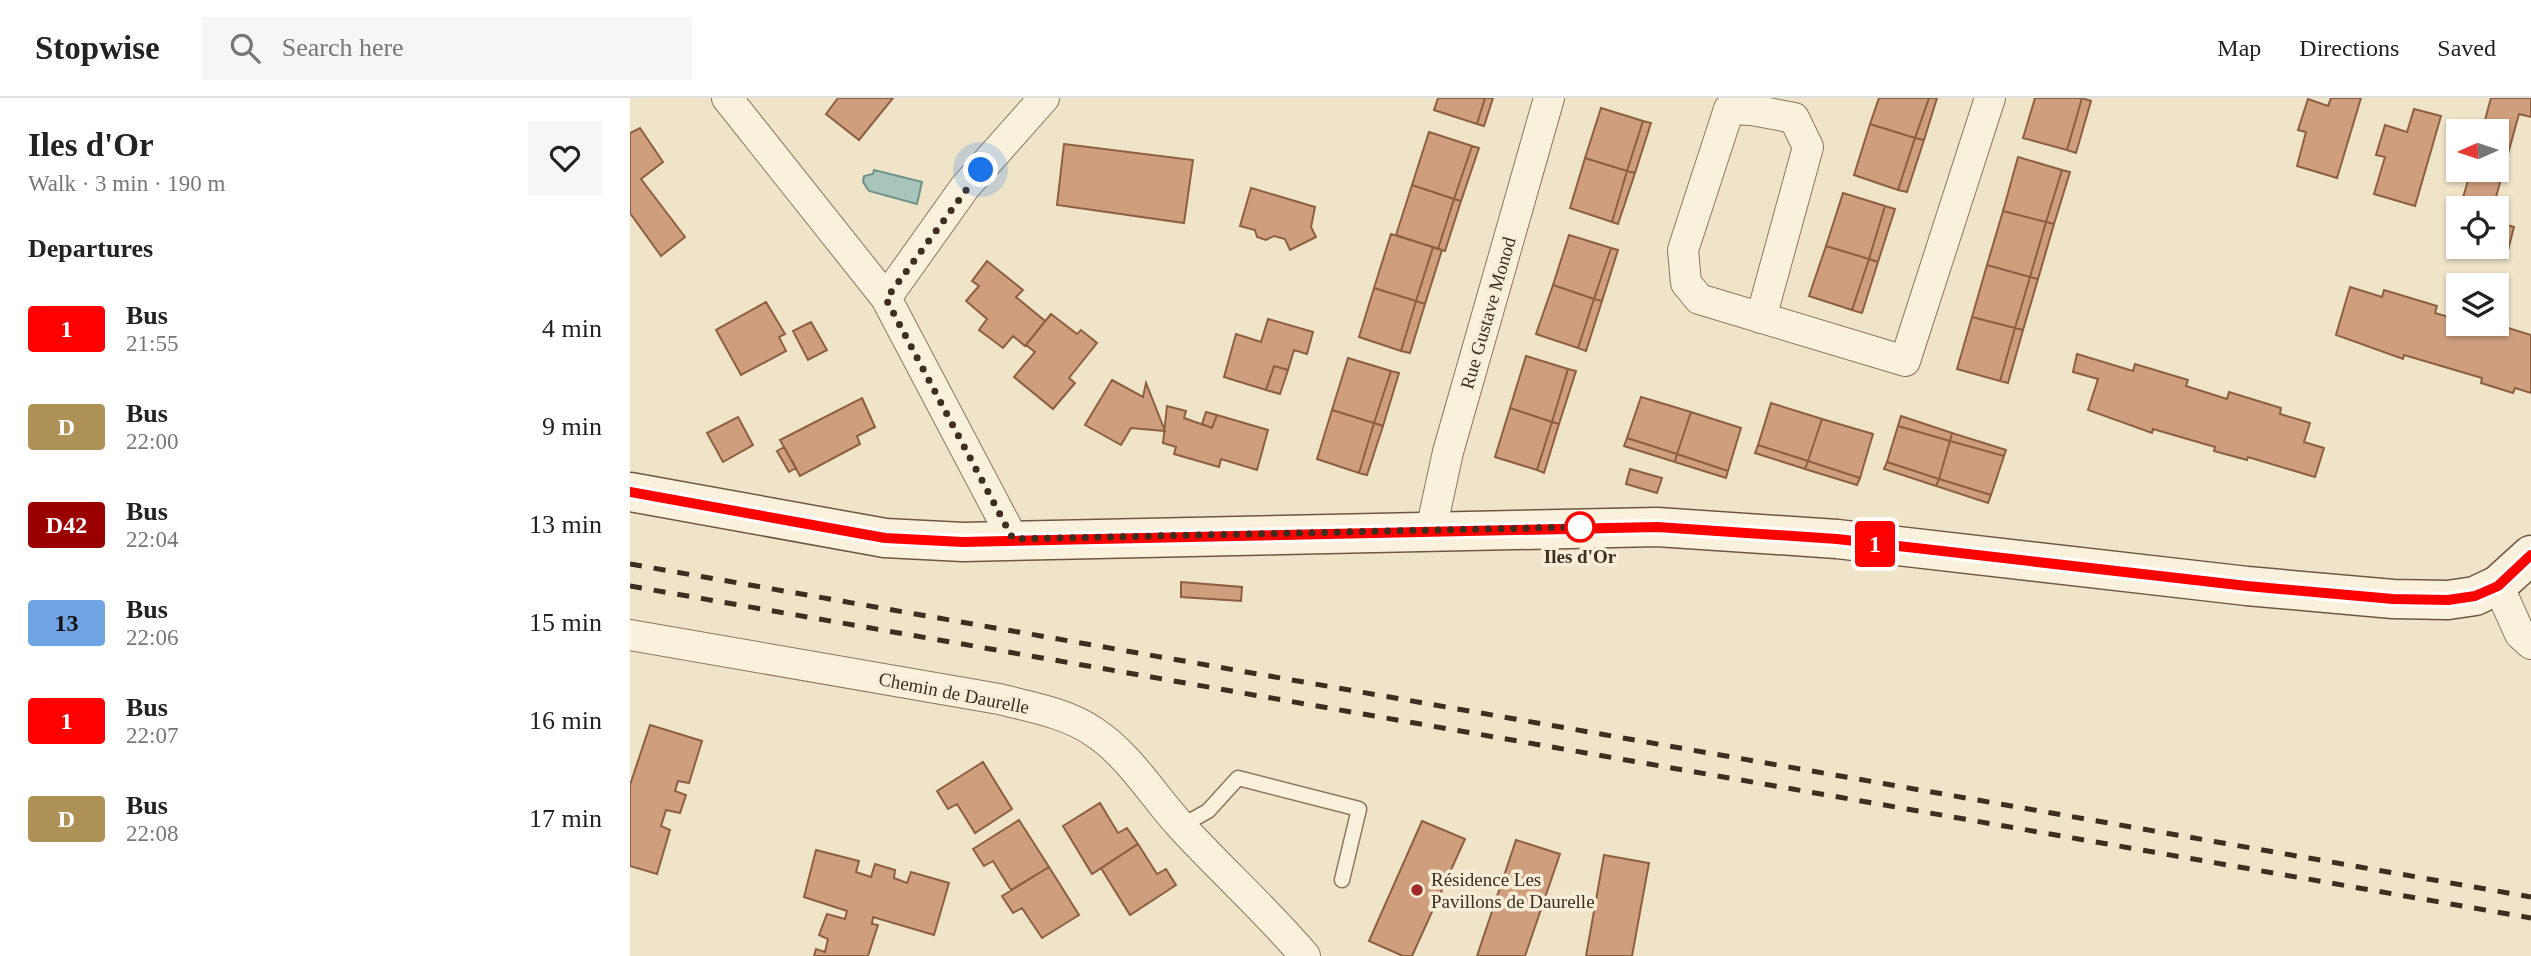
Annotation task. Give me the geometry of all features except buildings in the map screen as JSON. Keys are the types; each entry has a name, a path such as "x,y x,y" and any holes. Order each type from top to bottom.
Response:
{"street":[{"path":"727,98 886,299 1013,539"},
{"path":"886,299 965,187 1044,98"},
{"name":"Rue Gustave Monod","path":"1431,530 1448,452 1549,98"},
{"path":"1761,318 1808,148 1794,118 1729,109 1683,250 1686,283 1699,299 1761,318 1905,361 1990,98"},
{"path":"630,492 885,538 963,542 1657,527 1837,539 2247,586 2393,599 2448,600 2475,596 2498,586 2531,555"},
{"path":"2498,586 2520,635 2531,644"},
{"name":"Chemin de Daurelle","path":"630,635 999,699 1037,708 1091,730 1110,744 1181,826 1239,883 1305,956"}],"lane":[{"path":"1181,826 1208,811 1238,778 1359,809 1342,880"}],"water":[{"path":"874,170 922,182 917,204 869,191 863,182 864,176 873,174"}],"railway":[{"path":"630,564 2531,897"},
{"path":"630,586 2531,918"}],"bus line":[{"name":"1","path":"630,492 885,538 963,542 1404,530 1657,527 1837,539 2247,586 2393,599 2448,600 2475,596 2498,586 2531,555"}],"place":[{"name":"Iles d'Or","path":"1580,527"},
{"name":"Résidence Les Pavillons de Daurelle","path":"1417,890"}],"route":[{"path":"981,170 965,187 886,299 1001,511 1013,539 1580,527"}]}
